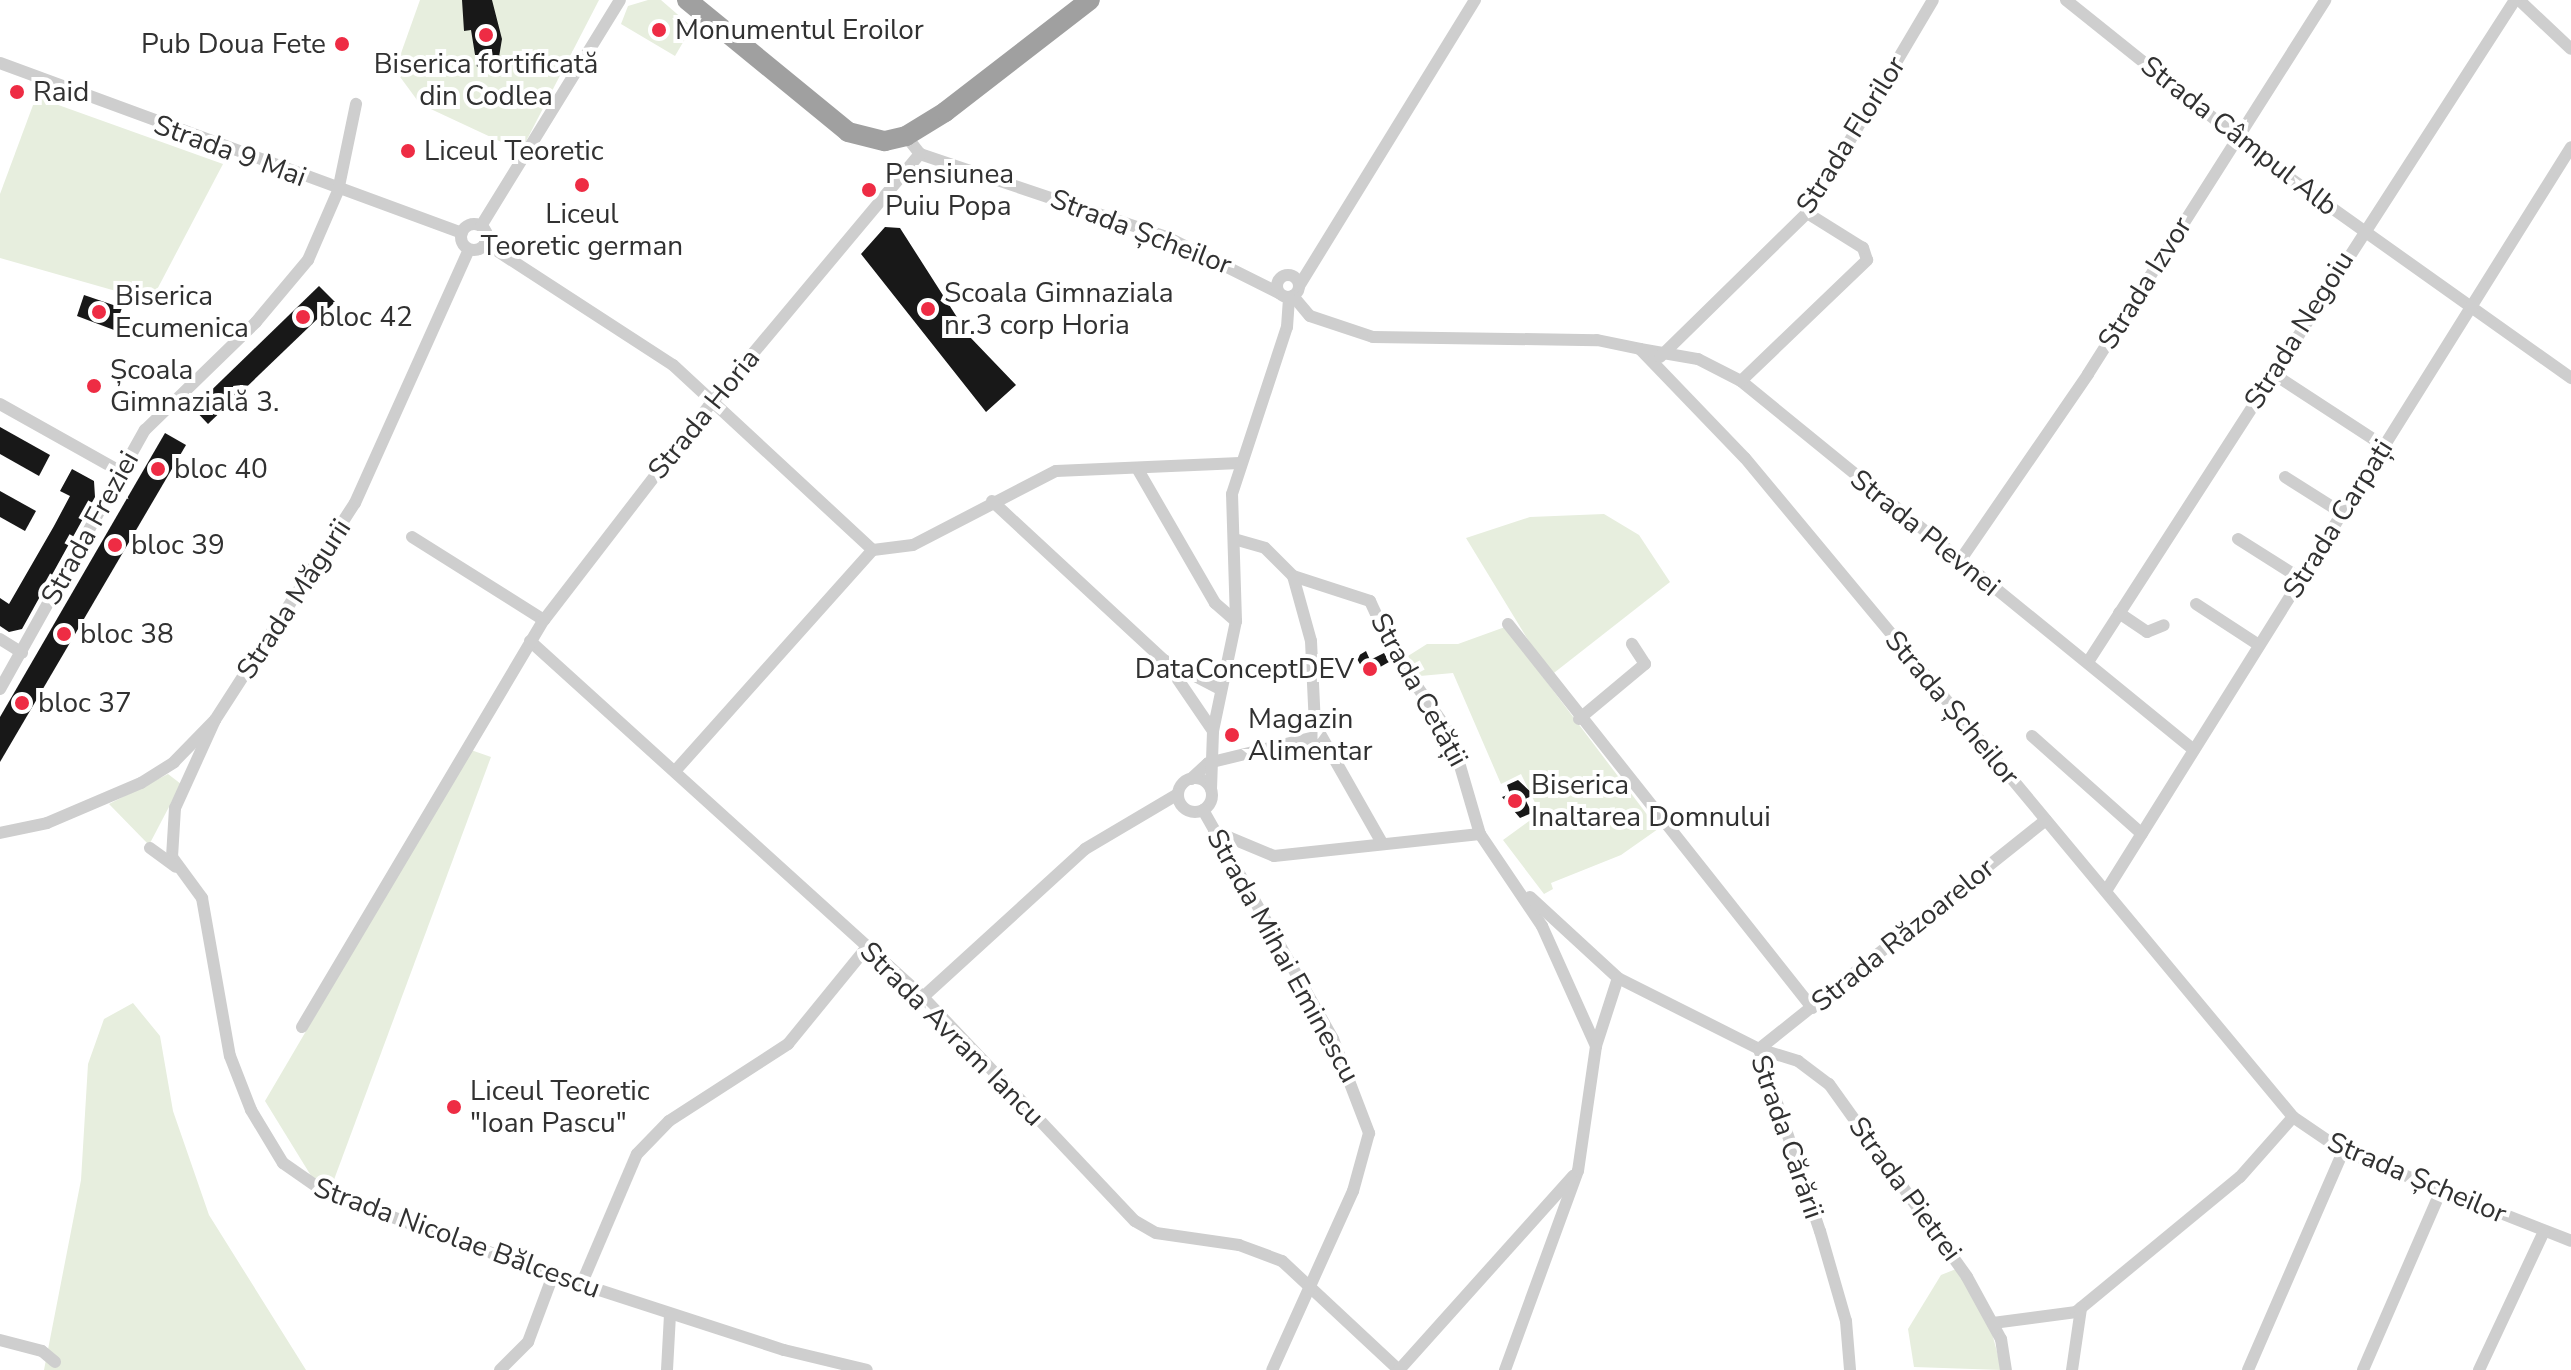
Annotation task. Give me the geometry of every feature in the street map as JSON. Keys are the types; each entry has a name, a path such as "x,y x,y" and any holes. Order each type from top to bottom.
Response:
{"highway":[{"path":"687,0 848,132 874,141 906,136 1090,0"}],"street":[{"path":"620,0 481,226 485,243 601,312 713,400 873,550"},
{"path":"1290,293 1475,0"},
{"name":"Strada Florilor","path":"1655,362 1807,213 1933,0"},
{"name":"Strada Câmpul Alb","path":"2066,0 2238,138 2362,231 2571,378"},
{"name":"Strada Izvor","path":"1959,562 2238,138 2325,0"},
{"path":"2517,0 2571,49"},
{"name":"Strada Negoiu","path":"2088,662 2362,231 2517,0"},
{"name":"Strada 9 Mai","path":"0,63 338,191 462,233"},
{"name":"Strada Freziei","path":"0,689 145,430 299,274 338,191 356,104"},
{"path":"906,136 920,154"},
{"name":"Strada Carpați","path":"2106,891 2571,147"},
{"name":"Strada Horia","path":"302,1027 544,620 713,400 889,196 920,154"},
{"name":"Strada Șcheilor","path":"920,154 1137,226 1290,293 1310,316 1373,337 1597,340 1640,349 1745,458 2293,1117 2343,1151 2571,1241"},
{"path":"1741,381 1867,260 1863,248 1807,213"},
{"path":"481,226 469,225 462,233 469,249 485,243"},
{"path":"1286,275 1317,248"},
{"name":"Strada Măgurii","path":"0,833 47,823 132,788 174,762 215,720 367,480 469,249"},
{"name":"Strada Șcheilor","path":"1246,272 1286,275"},
{"path":"1178,794 1188,810 1203,810 1211,789 1208,763 1220,689 1236,621 1232,494 1287,327 1290,293 1286,275"},
{"path":"1286,275 1290,293"},
{"name":"Strada Plevnei","path":"1640,349 1698,359 1741,381 1959,562 2088,662 2194,750"},
{"path":"2272,373 2384,446"},
{"path":"0,404 121,472"},
{"path":"676,770 873,550 906,548 992,501 1056,471 1240,463"},
{"path":"1137,468 1215,603 1236,621"},
{"path":"2285,477 2342,513"},
{"path":"992,501 1164,660 1213,731"},
{"path":"412,537 544,620"},
{"name":"Strada Cetății","path":"1234,539 1272,552 1293,576 1370,601 1395,655 1451,735 1480,834 1518,887 1571,983 1596,1046"},
{"path":"2238,539 2301,579"},
{"path":"1293,576 1311,641 1310,696 1319,736 1382,843"},
{"path":"2196,604 2259,645"},
{"path":"2119,613 2147,632 2164,625"},
{"path":"1508,624 1579,719 1812,1008"},
{"path":"0,639 22,653"},
{"name":"Strada Avram Iancu","path":"530,641 676,770 923,997 1135,1221 1156,1233 1262,1251 1306,1283 1399,1370"},
{"path":"1579,719 1645,664 1632,644"},
{"path":"1164,660 1220,689"},
{"path":"176,867 172,817 215,720"},
{"path":"923,997 1085,849 1178,794 1208,763 1319,736"},
{"path":"2032,736 2142,834"},
{"path":"1191,779 1211,789"},
{"name":"Strada Mihai Eminescu","path":"1203,810 1333,1039 1367,1119 1365,1162 1306,1283 1272,1370"},
{"name":"Strada Răzoarelor","path":"1759,1049 2046,820"},
{"path":"1214,831 1274,856 1480,834"},
{"name":"Strada Nicolae Bălcescu","path":"150,848 176,867 202,898 230,1056 251,1110 283,1163 326,1193 581,1285 670,1315 867,1370"},
{"name":"Strada Cărării","path":"1518,887 1618,978 1759,1049 1820,1231 1846,1321 1850,1370"},
{"path":"581,1285 622,1177 645,1145 693,1104 781,1050 867,947"},
{"name":"Strada Cetății","path":"1505,1370 1578,1171 1596,1046 1618,978"},
{"name":"Strada Pietrei","path":"1759,1049 1798,1061 1829,1084 1868,1144 1926,1212 1993,1323 2006,1370"},
{"path":"1993,1323 2023,1315 2062,1318 2081,1308 2240,1177 2293,1117"},
{"path":"2248,1370 2343,1151"},
{"path":"1399,1370 1578,1171"},
{"path":"2363,1370 2441,1191"},
{"path":"2479,1370 2544,1231"},
{"path":"500,1370 528,1342 553,1275"},
{"path":"2072,1370 2081,1308"},
{"path":"667,1370 670,1315"},
{"path":"0,1340 42,1351 55,1362"}],"green space":[{"path":"420,0 599,0 521,151 420,104 395,70"},
{"path":"661,0 692,27 675,56 621,24 628,6"},
{"path":"36,97 223,164 151,301 0,258 0,194"},
{"path":"1604,514 1639,535 1670,582 1550,676 1466,538 1530,517"},
{"path":"1505,627 1658,829 1621,855 1551,883 1553,889 1544,894 1503,840 1540,813 1521,774 1501,784 1453,673 1420,676 1408,656 1427,644 1458,644"},
{"path":"471,750 491,757 332,1185 313,1179 265,1101"},
{"path":"168,774 181,784 149,845 109,804"},
{"path":"133,1003 160,1036 173,1111 209,1215 306,1370 44,1370 81,1180 88,1064 104,1019"},
{"path":"1956,1269 1990,1326 2002,1370 1914,1367 1908,1329 1941,1275"}],"building":[{"name":"Biserica fortificată din Codlea","path":"462,0 492,0 502,39 498,63 477,67 471,30 464,31"},
{"name":"Scoala Gimnaziala nr.3 corp Horia","path":"885,227 900,228 969,336 1016,385 986,412 861,254"},
{"path":"319,286 335,302 208,424 193,408"},
{"name":"Biserica Ecumenica","path":"84,295 122,308 114,330 77,316"},
{"path":"0,427 50,455 39,476 0,454"},
{"path":"165,433 186,445 0,762 0,717"},
{"path":"72,469 94,481 95,497 22,629 9,632 0,626 0,598 9,604 54,526 70,496 60,491"},
{"path":"0,491 36,511 25,531 0,517"},
{"name":"DataConceptDEV","path":"1366,651 1370,660 1384,653 1389,662 1366,675 1356,657"},
{"name":"Biserica Inaltarea Domnului","path":"1518,780 1534,795 1525,799 1532,813 1520,818 1502,797 1510,794 1507,785"}],"place":[{"name":"Monumentul Eroilor","path":"659,30"},
{"name":"Biserica fortificată din Codlea","path":"486,35"},
{"name":"Pub Doua Fete","path":"342,44"},
{"name":"Raid","path":"17,92"},
{"name":"Liceul Teoretic","path":"408,151"},
{"name":"Liceul Teoretic german","path":"582,185"},
{"name":"Pensiunea Puiu Popa","path":"869,190"},
{"name":"Scoala Gimnaziala nr.3 corp Horia","path":"928,309"},
{"name":"Biserica Ecumenica","path":"99,312"},
{"name":"bloc 42","path":"303,317"},
{"name":"Școala Gimnazială 3.","path":"94,386"},
{"name":"bloc 40","path":"158,469"},
{"name":"bloc 39","path":"115,545"},
{"name":"bloc 38","path":"64,634"},
{"name":"DataConceptDEV","path":"1370,669"},
{"name":"bloc 37","path":"22,703"},
{"name":"Magazin Alimentar","path":"1232,735"},
{"name":"Biserica Inaltarea Domnului","path":"1515,801"},
{"name":"Liceul Teoretic \"Ioan Pascu\"","path":"454,1107"}]}
